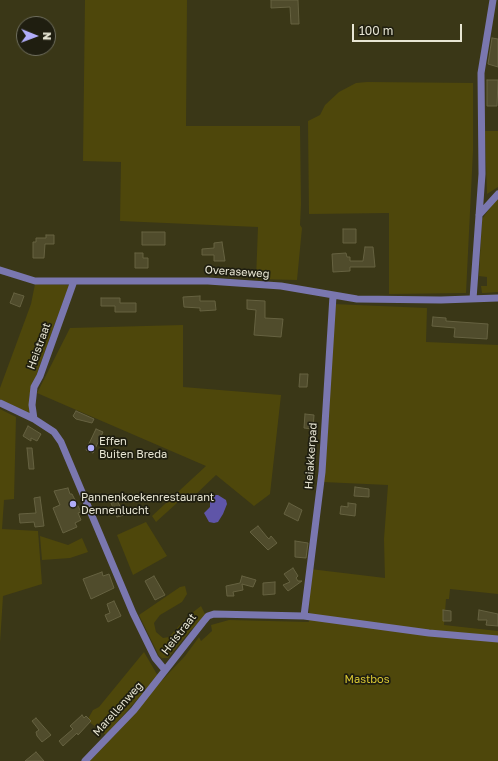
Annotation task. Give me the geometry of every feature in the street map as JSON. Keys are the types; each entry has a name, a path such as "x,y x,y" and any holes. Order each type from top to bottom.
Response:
{"street":[{"path":"473,299 483,149 481,73 493,0"},
{"path":"479,215 498,194"},
{"name":"Overaseweg","path":"0,270 35,281 235,282 293,288 333,296 373,299 498,298"},
{"name":"Heistraat","path":"34,419 32,405 34,387 40,376 74,281"},
{"name":"Heiakkerpad","path":"304,616 322,472 333,296"},
{"name":"Heistraat","path":"0,403 34,419 54,432 61,442 133,613 155,658 165,670 208,616 214,614 304,616 429,633 498,639"},
{"name":"Marellenweg","path":"85,761 134,710 165,670"}],"green space":[{"path":"85,0 187,0 186,126 300,126 300,225 302,228 297,280 256,279 258,227 120,221 121,162 83,161"},
{"path":"356,83 473,83 473,151 466,293 389,294 389,213 309,214 308,121 320,115 325,105 339,92"},
{"path":"485,131 498,131 498,187 487,194"},
{"path":"498,197 498,292 482,293 481,286 487,286 487,277 479,276 482,219"},
{"path":"35,284 69,285 29,396 32,416 0,399 0,388 31,304"},
{"name":"Mastbos","path":"333,304 427,308 426,342 498,345 498,594 450,589 449,599 446,599 444,625 498,631 498,761 86,761 185,656 199,637 201,641 212,631 211,625 229,620 309,622 310,569 385,578 384,539 388,485 323,482"},
{"path":"183,325 183,387 281,395 270,494 254,506 216,475 193,497 188,493 156,522 152,516 206,466 37,393 70,328"},
{"path":"0,409 16,417 14,499 4,500 2,529 38,531 42,584 3,596 0,643"},
{"path":"146,522 167,556 133,575 117,535"},
{"path":"40,536 68,545 82,538 88,552 70,558 42,560"},
{"path":"185,586 187,594 182,602 160,615 154,623 156,632 163,638 169,637 188,616 201,606 206,616 190,631 168,658 162,658 159,656 139,615 180,587"},
{"path":"144,652 158,676 106,735 88,721 89,717 93,710 99,707"}],"shaded area":[{"path":"213,495 218,495 226,500 227,504 218,522 214,523 209,522 204,513 210,507 210,499"}],"building":[{"path":"271,0 298,0 299,24 291,24 290,7 271,8"},
{"path":"492,38 498,39 498,67 488,64"},
{"path":"487,80 498,80 497,106 487,106"},
{"path":"343,229 356,229 356,243 343,243"},
{"path":"142,232 165,232 165,245 142,245"},
{"path":"46,235 54,235 54,244 45,244 44,258 33,258 33,242 36,242 36,238 46,238"},
{"path":"222,242 225,261 214,261 214,255 202,255 202,249 214,248 214,243"},
{"path":"365,247 373,247 375,267 350,267 350,271 333,272 332,254 346,253 347,257 350,257 350,261 363,261"},
{"path":"135,253 143,253 143,258 148,258 148,268 135,268"},
{"path":"14,293 24,296 20,307 10,303"},
{"path":"200,296 200,301 215,301 216,310 200,311 200,308 184,307 183,297"},
{"path":"101,298 120,298 120,303 136,303 136,312 115,312 115,306 101,306"},
{"path":"247,300 265,301 265,318 283,319 281,337 254,335 256,310 247,309"},
{"path":"433,317 446,318 446,321 488,324 487,339 454,337 455,328 432,326"},
{"path":"300,374 308,374 307,387 299,387"},
{"path":"76,411 94,419 92,423 76,419 73,416"},
{"path":"305,414 314,415 313,429 304,428"},
{"path":"28,426 41,434 37,441 31,438 31,441 23,436"},
{"path":"96,429 103,432 93,453 86,450"},
{"path":"27,448 32,448 34,469 29,469"},
{"path":"355,487 369,489 369,497 354,496"},
{"path":"68,488 81,512 78,513 81,520 75,523 77,527 63,533 53,508 60,505 54,491"},
{"path":"40,497 44,526 35,527 34,522 20,523 19,514 36,513 34,498"},
{"path":"117,500 124,515 117,517 111,503"},
{"path":"289,503 302,510 298,521 284,514"},
{"path":"348,503 356,504 355,516 340,514 341,506 348,507"},
{"path":"258,526 269,539 271,536 277,543 268,550 250,532"},
{"path":"295,541 308,543 306,558 295,557"},
{"path":"293,568 298,576 296,578 298,581 302,581 288,591 283,585 290,582 284,574"},
{"path":"102,572 103,576 109,574 114,588 91,599 83,579"},
{"path":"154,576 165,595 155,600 145,581"},
{"path":"242,576 256,580 253,587 242,584 243,590 233,592 234,596 227,596 226,586 240,583"},
{"path":"275,582 275,594 263,595 263,583"},
{"path":"114,601 121,616 108,622 105,615 110,613 107,604"},
{"path":"443,610 451,611 451,621 443,621"},
{"path":"479,610 498,614 498,626 486,625 487,620 478,620"},
{"path":"82,715 84,718 86,716 91,721 78,735 77,733 63,746 59,741 73,729 70,726"},
{"path":"36,718 51,735 42,742 37,736 36,732 39,730 32,721"},
{"path":"36,752 44,761 25,761"}],"place":[{"name":"Effen Buiten Breda","path":"91,448"},
{"name":"Pannenkoekenrestaurant Dennenlucht","path":"73,504"}]}
